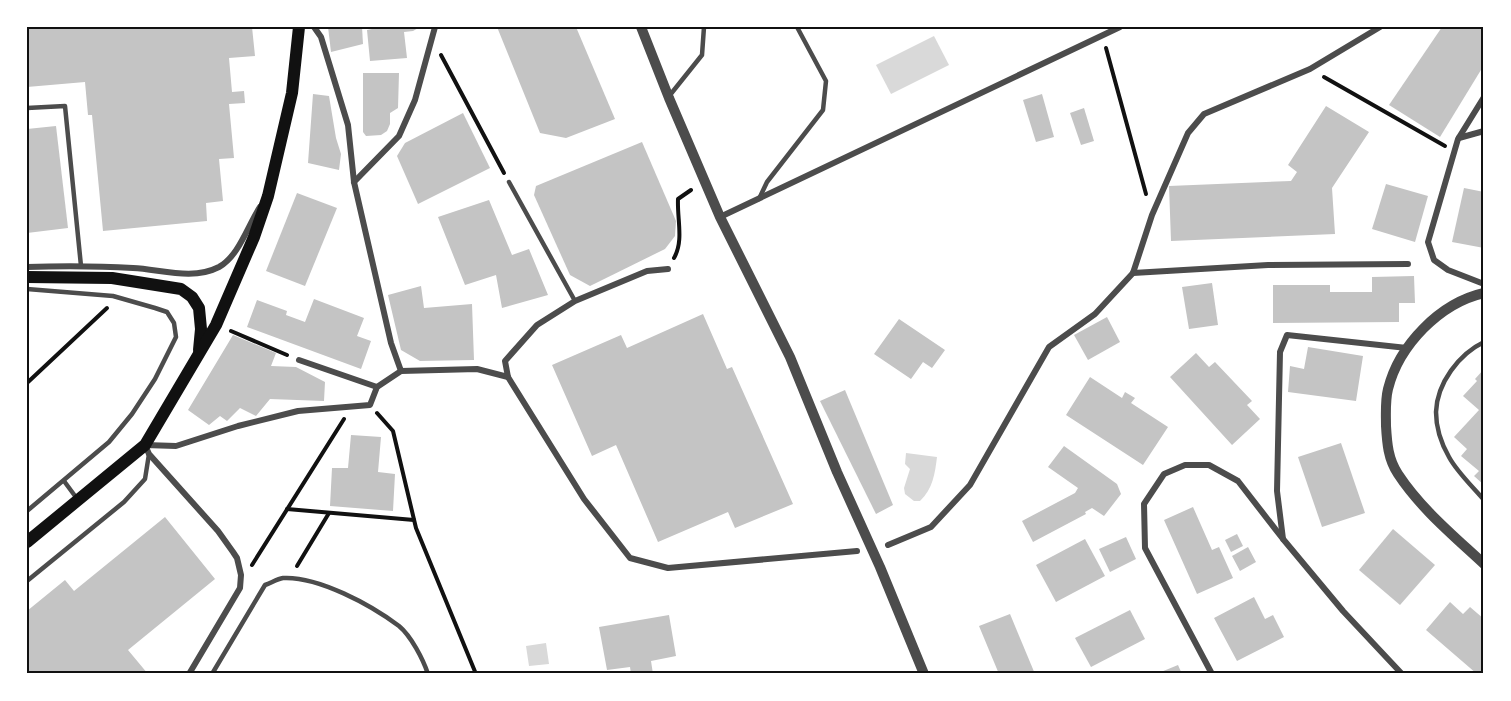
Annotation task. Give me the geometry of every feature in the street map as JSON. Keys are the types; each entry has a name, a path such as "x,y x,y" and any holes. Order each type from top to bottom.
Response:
{"main road":[{"path":"27,542 147,449 216,325 254,237 268,196 292,93 299,27"},
{"path":"27,277 112,278 181,289 192,297 199,308 201,329 198,357"}],"street":[{"path":"314,27 321,37 348,125 354,182 391,343 401,371"},
{"path":"354,182 399,136 414,100 435,27"},
{"path":"641,27 720,217 790,357 924,674"},
{"path":"720,217 1120,27"},
{"path":"888,545 931,527 970,484 1049,347 1095,314 1133,273 1152,215 1188,133 1204,114 1310,69 1380,27"},
{"path":"1484,97 1458,139 1428,242 1434,260 1448,270 1484,284"},
{"path":"1458,139 1484,131"},
{"path":"27,267 136,268 180,274 218,267 234,251 268,196"},
{"path":"1133,273 1268,265 1408,264"},
{"path":"668,269 647,271 575,301 537,326 505,361 508,377 584,499 630,558 668,568 857,551"},
{"path":"1484,292 1472,295 1449,307 1430,322 1408,348 1396,367 1388,390 1386,414 1387,450 1397,473 1426,508 1484,564"},
{"path":"1283,539 1276,491 1280,352 1287,335 1408,348"},
{"path":"299,360 377,387"},
{"path":"147,449 176,446 238,426 298,411 370,405 377,387 401,371 477,369 508,377"},
{"path":"147,449 218,531 237,558 241,575 240,588 189,674"},
{"path":"1212,674 1145,548 1144,504 1164,474 1185,465 1209,465 1238,481 1343,611 1402,674"}],"lane":[{"path":"669,98 702,56 704,27"},
{"path":"759,199 767,182 822,110 826,81 797,27"},
{"path":"27,108 65,106 81,266"},
{"path":"508,182 575,301"},
{"path":"27,289 113,297 167,312 174,323 176,337 155,379 132,414 109,442 27,512"},
{"path":"1484,342 1455,363 1443,386 1436,411 1439,435 1450,459 1484,500"},
{"path":"27,581 124,502 145,479 147,449"},
{"path":"63,481 79,501"},
{"path":"212,674 265,585 281,578 304,580 342,593 400,627 413,644 428,674"}],"path":[{"path":"1102,35 1152,215"},
{"path":"1310,69 1454,151"},
{"path":"452,77 508,182"},
{"path":"668,269 680,247 678,199 705,182"},
{"path":"27,383 110,304"},
{"path":"231,332 299,360"},
{"path":"370,405 393,431 414,520 476,674"},
{"path":"240,584 352,407"},
{"path":"288,509 414,520"},
{"path":"298,563 329,513"}],"shaded area":[{"path":"934,36 949,65 891,94 876,65"},
{"path":"906,453 937,457 931,486 920,501 914,501 905,494 904,488 910,469 905,464"},
{"path":"546,643 549,664 529,666 526,646"}],"building":[{"path":"27,27 252,27 255,56 229,58 232,92 244,91 245,103 229,104 234,158 219,159 223,201 206,203 207,221 103,231 92,115 88,115 85,82 27,87"},
{"path":"328,27 362,27 363,44 331,52"},
{"path":"372,27 420,27 404,32 407,58 370,61 367,30"},
{"path":"497,27 576,27 615,119 566,138 540,133"},
{"path":"1442,27 1484,27 1484,65 1440,137 1389,105"},
{"path":"363,73 399,73 398,108 390,113 390,124 387,131 381,135 366,136 363,132"},
{"path":"313,94 329,96 341,154 339,170 308,163"},
{"path":"1042,94 1054,137 1036,142 1023,100"},
{"path":"1326,106 1369,132 1332,188 1335,234 1171,241 1169,186 1291,181 1297,172 1288,165"},
{"path":"1084,108 1094,141 1081,145 1070,113"},
{"path":"463,113 490,168 418,204 397,156 405,143"},
{"path":"56,126 68,228 27,233 27,129"},
{"path":"642,142 676,221 675,236 665,249 590,286 570,275 534,195 536,186"},
{"path":"1386,184 1428,196 1415,242 1372,229"},
{"path":"1464,188 1484,192 1484,248 1452,242"},
{"path":"297,193 337,208 305,286 266,271"},
{"path":"489,200 512,255 529,249 548,295 502,308 496,275 465,285 438,217"},
{"path":"1414,276 1415,303 1399,303 1399,322 1273,323 1273,285 1330,285 1330,292 1372,292 1372,277"},
{"path":"1212,283 1218,325 1189,329 1182,287"},
{"path":"421,286 424,308 472,304 474,360 420,361 401,350 388,295"},
{"path":"314,299 364,318 357,336 371,341 361,369 247,327 257,300 287,311 286,315 305,322"},
{"path":"703,314 727,369 732,367 793,504 735,528 728,512 658,542 616,445 592,456 552,365 621,335 627,348"},
{"path":"1107,317 1120,342 1088,360 1074,335"},
{"path":"899,319 945,350 932,368 923,362 911,379 874,354"},
{"path":"233,335 276,353 271,366 296,367 325,382 324,401 270,399 256,416 240,408 227,421 220,416 209,425 188,410"},
{"path":"1308,347 1363,356 1356,401 1288,392 1290,366 1304,369"},
{"path":"1196,353 1209,367 1215,362 1252,401 1247,405 1260,419 1232,445 1170,377"},
{"path":"1484,369 1484,485 1474,476 1479,471 1461,456 1467,449 1454,437 1479,410 1463,396 1477,381 1475,379"},
{"path":"1090,377 1122,398 1125,392 1135,398 1131,403 1168,427 1143,465 1066,415"},
{"path":"845,390 893,505 876,514 820,401"},
{"path":"351,435 381,437 378,472 395,474 393,511 330,506 332,468 348,468"},
{"path":"1341,443 1365,513 1322,527 1298,457"},
{"path":"1064,446 1117,484 1121,494 1104,516 1092,508 1085,512 1086,514 1033,542 1022,521 1075,493 1078,488 1048,467"},
{"path":"1193,507 1212,550 1219,547 1233,578 1197,594 1164,520"},
{"path":"165,517 215,579 128,650 148,674 27,674 27,632 29,631 27,611 65,580 74,591"},
{"path":"1393,529 1435,565 1400,605 1359,570"},
{"path":"1237,534 1243,546 1231,552 1225,540"},
{"path":"1126,537 1136,559 1110,572 1099,549"},
{"path":"1085,539 1105,576 1056,602 1036,565"},
{"path":"1248,547 1256,562 1240,571 1232,556"},
{"path":"1254,597 1265,619 1273,615 1284,637 1237,661 1214,618"},
{"path":"1450,602 1463,614 1470,607 1484,619 1484,674 1477,674 1426,630"},
{"path":"1130,610 1145,639 1091,667 1075,638"},
{"path":"1010,614 1035,674 999,674 979,626"},
{"path":"669,615 676,656 651,661 653,674 631,674 630,667 607,670 599,627"},
{"path":"1178,665 1182,674 1156,674"}]}
